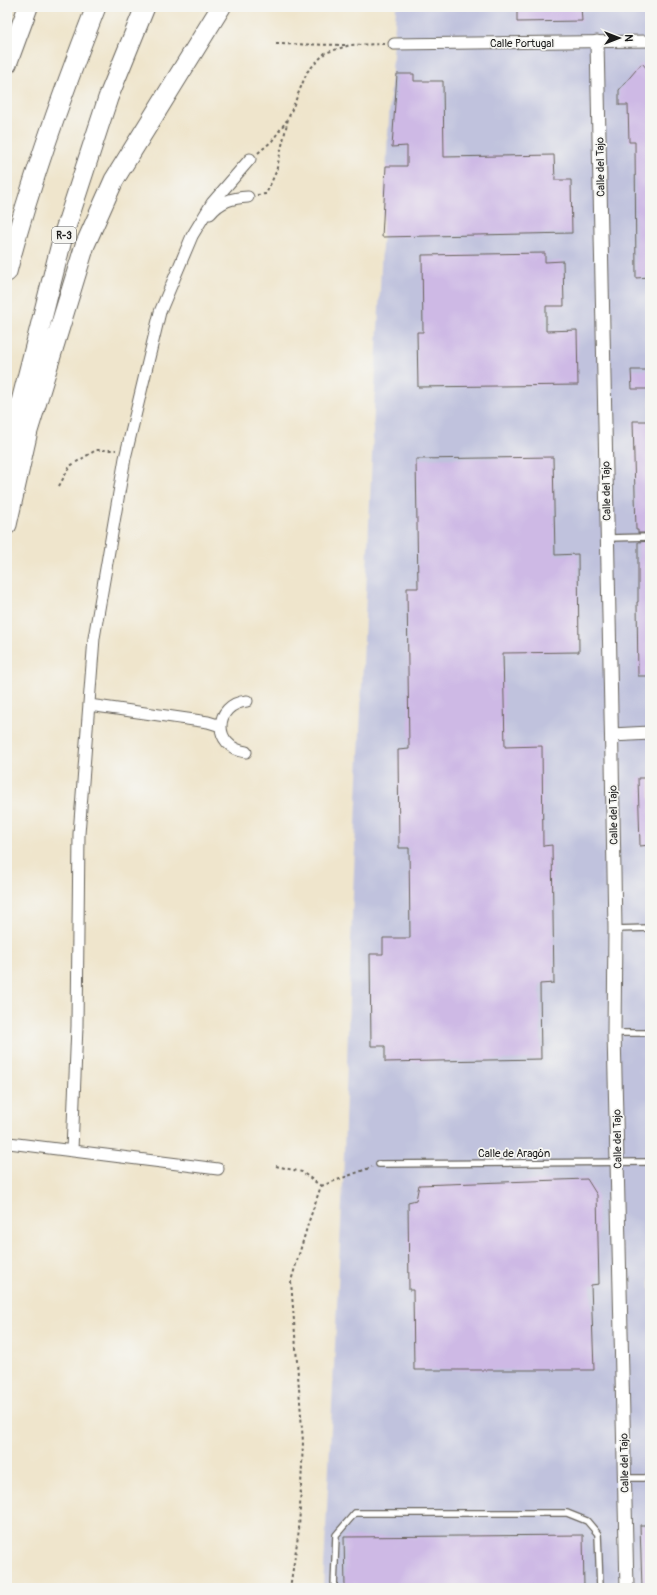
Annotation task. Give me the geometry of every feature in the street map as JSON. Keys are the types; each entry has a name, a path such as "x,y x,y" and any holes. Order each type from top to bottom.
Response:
{"highway":[{"path":"7,64 28,7"},
{"path":"7,272 18,226 66,85 96,7"},
{"name":"R-3","path":"7,471 14,429 63,236 108,98 145,7"},
{"path":"7,525 28,431 85,245 114,180 221,7"}],"street":[{"name":"Calle Portugal","path":"394,44 650,41"},
{"name":"Calle del Tajo","path":"597,42 612,735 615,929 614,1033 627,1588"},
{"path":"72,1150 77,1026 79,834 94,638 127,450 160,312 192,236 212,203 250,159"},
{"path":"192,236 216,207 226,200 248,197"},
{"path":"246,752 234,749 228,744 222,733 221,726 223,716 230,706 247,700"},
{"path":"89,705 208,722 221,726"},
{"path":"612,735 650,733"},
{"path":"9,1143 218,1169"}],"lane":[{"path":"607,538 650,537"},
{"path":"615,929 650,928"},
{"path":"614,1033 650,1033"},
{"name":"Calle de Aragón","path":"379,1164 650,1162"},
{"path":"625,1478 650,1478"},
{"path":"334,1588 336,1535 355,1513 567,1513 587,1521 598,1534 600,1588"}],"path":[{"path":"276,44 394,44"},
{"path":"248,197 266,194 276,172 288,119 307,72 325,53 350,45"},
{"path":"250,159 272,141 288,119"},
{"path":"59,486 70,466 96,450 127,450"},
{"path":"321,1186 379,1164"},
{"path":"276,1166 302,1172 321,1186"},
{"path":"290,1588 299,1530 303,1442 291,1281 321,1186"}],"shaded area":[{"path":"396,7 650,7 650,1588 323,1588 343,1183 351,940 374,409 386,166"}],"building":[{"path":"517,7 581,7 582,21 517,22"},
{"path":"642,63 648,70 650,70 650,277 636,278 635,142 629,142 628,105 619,105 619,90"},
{"path":"397,74 414,74 414,81 443,81 444,157 554,155 555,180 571,180 572,233 382,237 386,166 407,166 407,146 392,147"},
{"path":"545,253 545,262 563,261 564,306 546,306 546,331 577,330 578,385 418,387 417,332 423,332 422,255"},
{"path":"631,370 650,370 650,389 632,389"},
{"path":"633,421 650,421 650,533 638,533 638,530 636,530"},
{"path":"553,457 555,555 578,554 579,652 503,653 505,747 542,746 543,846 552,845 554,983 540,984 541,1059 385,1062 385,1046 371,1046 370,954 383,954 383,938 410,938 409,848 399,848 398,750 409,749 407,588 418,588 416,459"},
{"path":"650,541 650,676 638,676 638,542"},
{"path":"638,778 650,778 650,845 640,846"},
{"path":"587,1179 597,1195 599,1284 591,1285 594,1370 414,1370 413,1290 409,1290 408,1202 416,1200 419,1185"},
{"path":"640,1525 650,1525 650,1588 642,1588"},
{"path":"583,1535 584,1588 345,1588 344,1537"}]}
